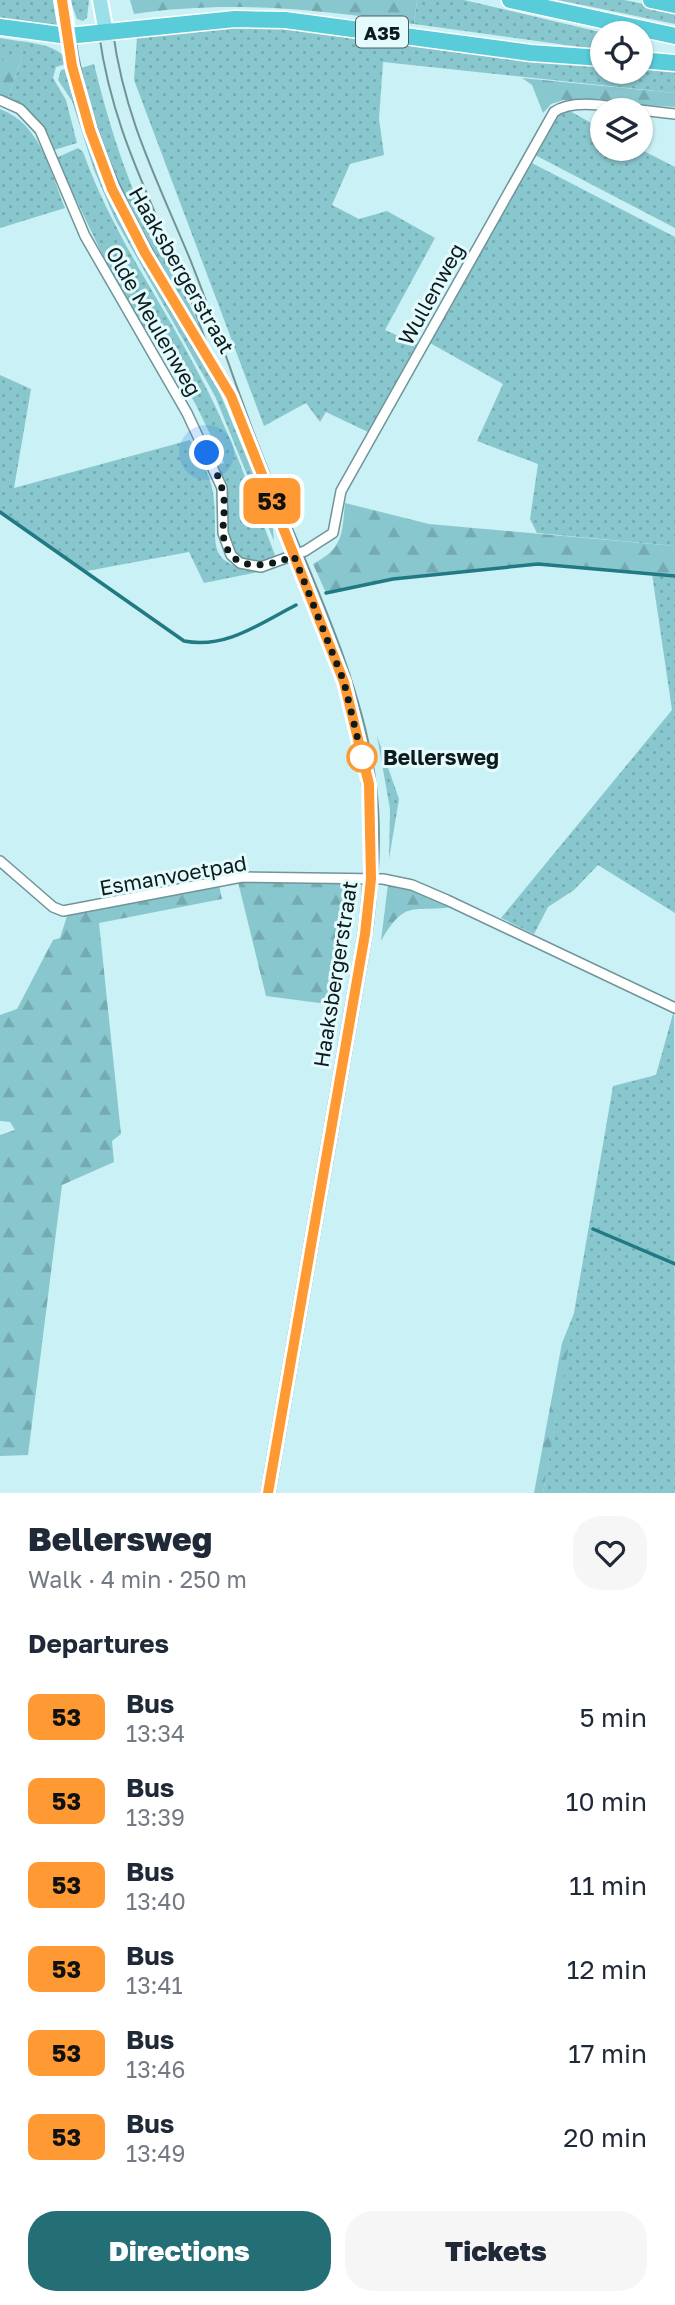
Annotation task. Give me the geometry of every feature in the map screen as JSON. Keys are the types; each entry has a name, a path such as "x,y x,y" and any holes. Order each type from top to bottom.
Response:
{"highway":[{"path":"510,0 675,36"},
{"path":"650,0 675,5"},
{"name":"A35","path":"0,27 68,36 235,19 285,20 531,53 590,57"},
{"path":"653,61 675,63"}],"main road":[{"name":"Haaksbergerstraat","path":"62,0 90,130 112,189 145,253 231,396"},
{"name":"Haaksbergerstraat","path":"100,0 116,89 128,134 183,262 231,396 344,682 369,784 371,879 365,934 268,1493"}],"street":[{"name":"Olde Meulenweg","path":"0,100 20,109 40,130 90,247 187,413 222,488 223,533 231,555 240,563 261,567 294,556"},
{"name":"Wullenweg","path":"294,556 326,541 333,533 341,491 554,112 560,108 590,106"},
{"name":"Wullenweg","path":"653,112 675,114"},
{"name":"Esmanvoetpad","path":"0,861 53,907 64,911 242,877 371,879"},
{"path":"371,879 422,889 675,1007"}],"green space":[{"path":"0,0 55,0 59,28 37,27 0,18"},
{"path":"70,0 89,0 87,18 83,21 77,19"},
{"path":"130,0 417,0 414,24 274,8 204,8 134,14"},
{"path":"417,0 464,0 590,30 590,48 414,24"},
{"path":"558,0 624,0 675,10 675,24"},
{"path":"272,26 590,62 590,84 383,62 379,119 384,155 350,164 332,205 359,219 387,211 435,238 385,330 417,344 368,432 326,412 320,422 306,403 264,426 134,80 137,37 202,27"},
{"path":"0,38 39,44 64,56 69,63 56,67 53,78 66,100 77,143 54,150 36,118 8,98 22,57 0,71"},
{"path":"5,53 22,57 8,98 0,95 0,71"},
{"path":"94,64 129,179 208,347 164,280 106,166 78,69"},
{"path":"70,68 80,106 219,391 272,518 274,541 215,396 115,219 94,170 72,101 58,80 61,70"},
{"path":"653,69 675,71 675,93 590,84 653,84"},
{"path":"522,78 675,93 675,107 653,106 653,98 590,98 590,102 564,100 551,104 543,113 532,85"},
{"path":"0,109 14,116 35,137 49,164 65,208 0,228"},
{"path":"568,110 590,122 590,161 653,161 653,156 675,167 675,228 535,155 556,116"},
{"path":"78,148 83,152 108,211 186,350 222,421 275,555 261,564 238,559 227,542 226,493 218,465 224,463 196,405 150,326 143,330 106,262 56,158"},
{"path":"530,162 675,237 675,546 537,533 530,519 538,464 477,441 503,384 430,343"},
{"path":"0,375 31,389 14,488 190,440 211,485 217,550 229,563 259,572 204,583 189,552 87,571 0,512"},
{"path":"345,503 429,524 675,546 675,576 538,564 393,579 326,593 313,564 331,552 340,539"},
{"path":"652,574 675,576 675,913 598,865 574,890 548,907 534,934 501,918 672,710"},
{"path":"377,736 399,799 389,859 390,809"},
{"path":"266,880 354,883 335,1005 266,996 238,882"},
{"path":"388,884 419,892 452,907 411,910 404,913 397,918 381,941"},
{"path":"219,885 222,899 99,923 121,1134 112,1141 114,1162 62,1185 28,1455 0,1456 0,1135 15,1130 10,1122 0,1121 0,1015 17,1009 53,940 60,938 67,916"},
{"path":"674,1010 675,1493 543,1493 613,1086 656,1075"},
{"path":"575,1311 543,1493 534,1493 562,1343"}],"waterway":[{"path":"0,512 184,641 199,643 228,638 296,605"},
{"path":"326,593 393,579 538,564 675,576"},
{"path":"593,1229 675,1264"}],"bus line":[{"name":"53","path":"62,0 72,66 100,160 127,221 231,396 344,682 369,784 371,879 365,934 268,1493"}],"place":[{"name":"Bellersweg","path":"362,757"}],"route":[{"path":"207,453 222,488 223,533 231,555 240,563 261,567 294,556 344,682 362,757"}]}
